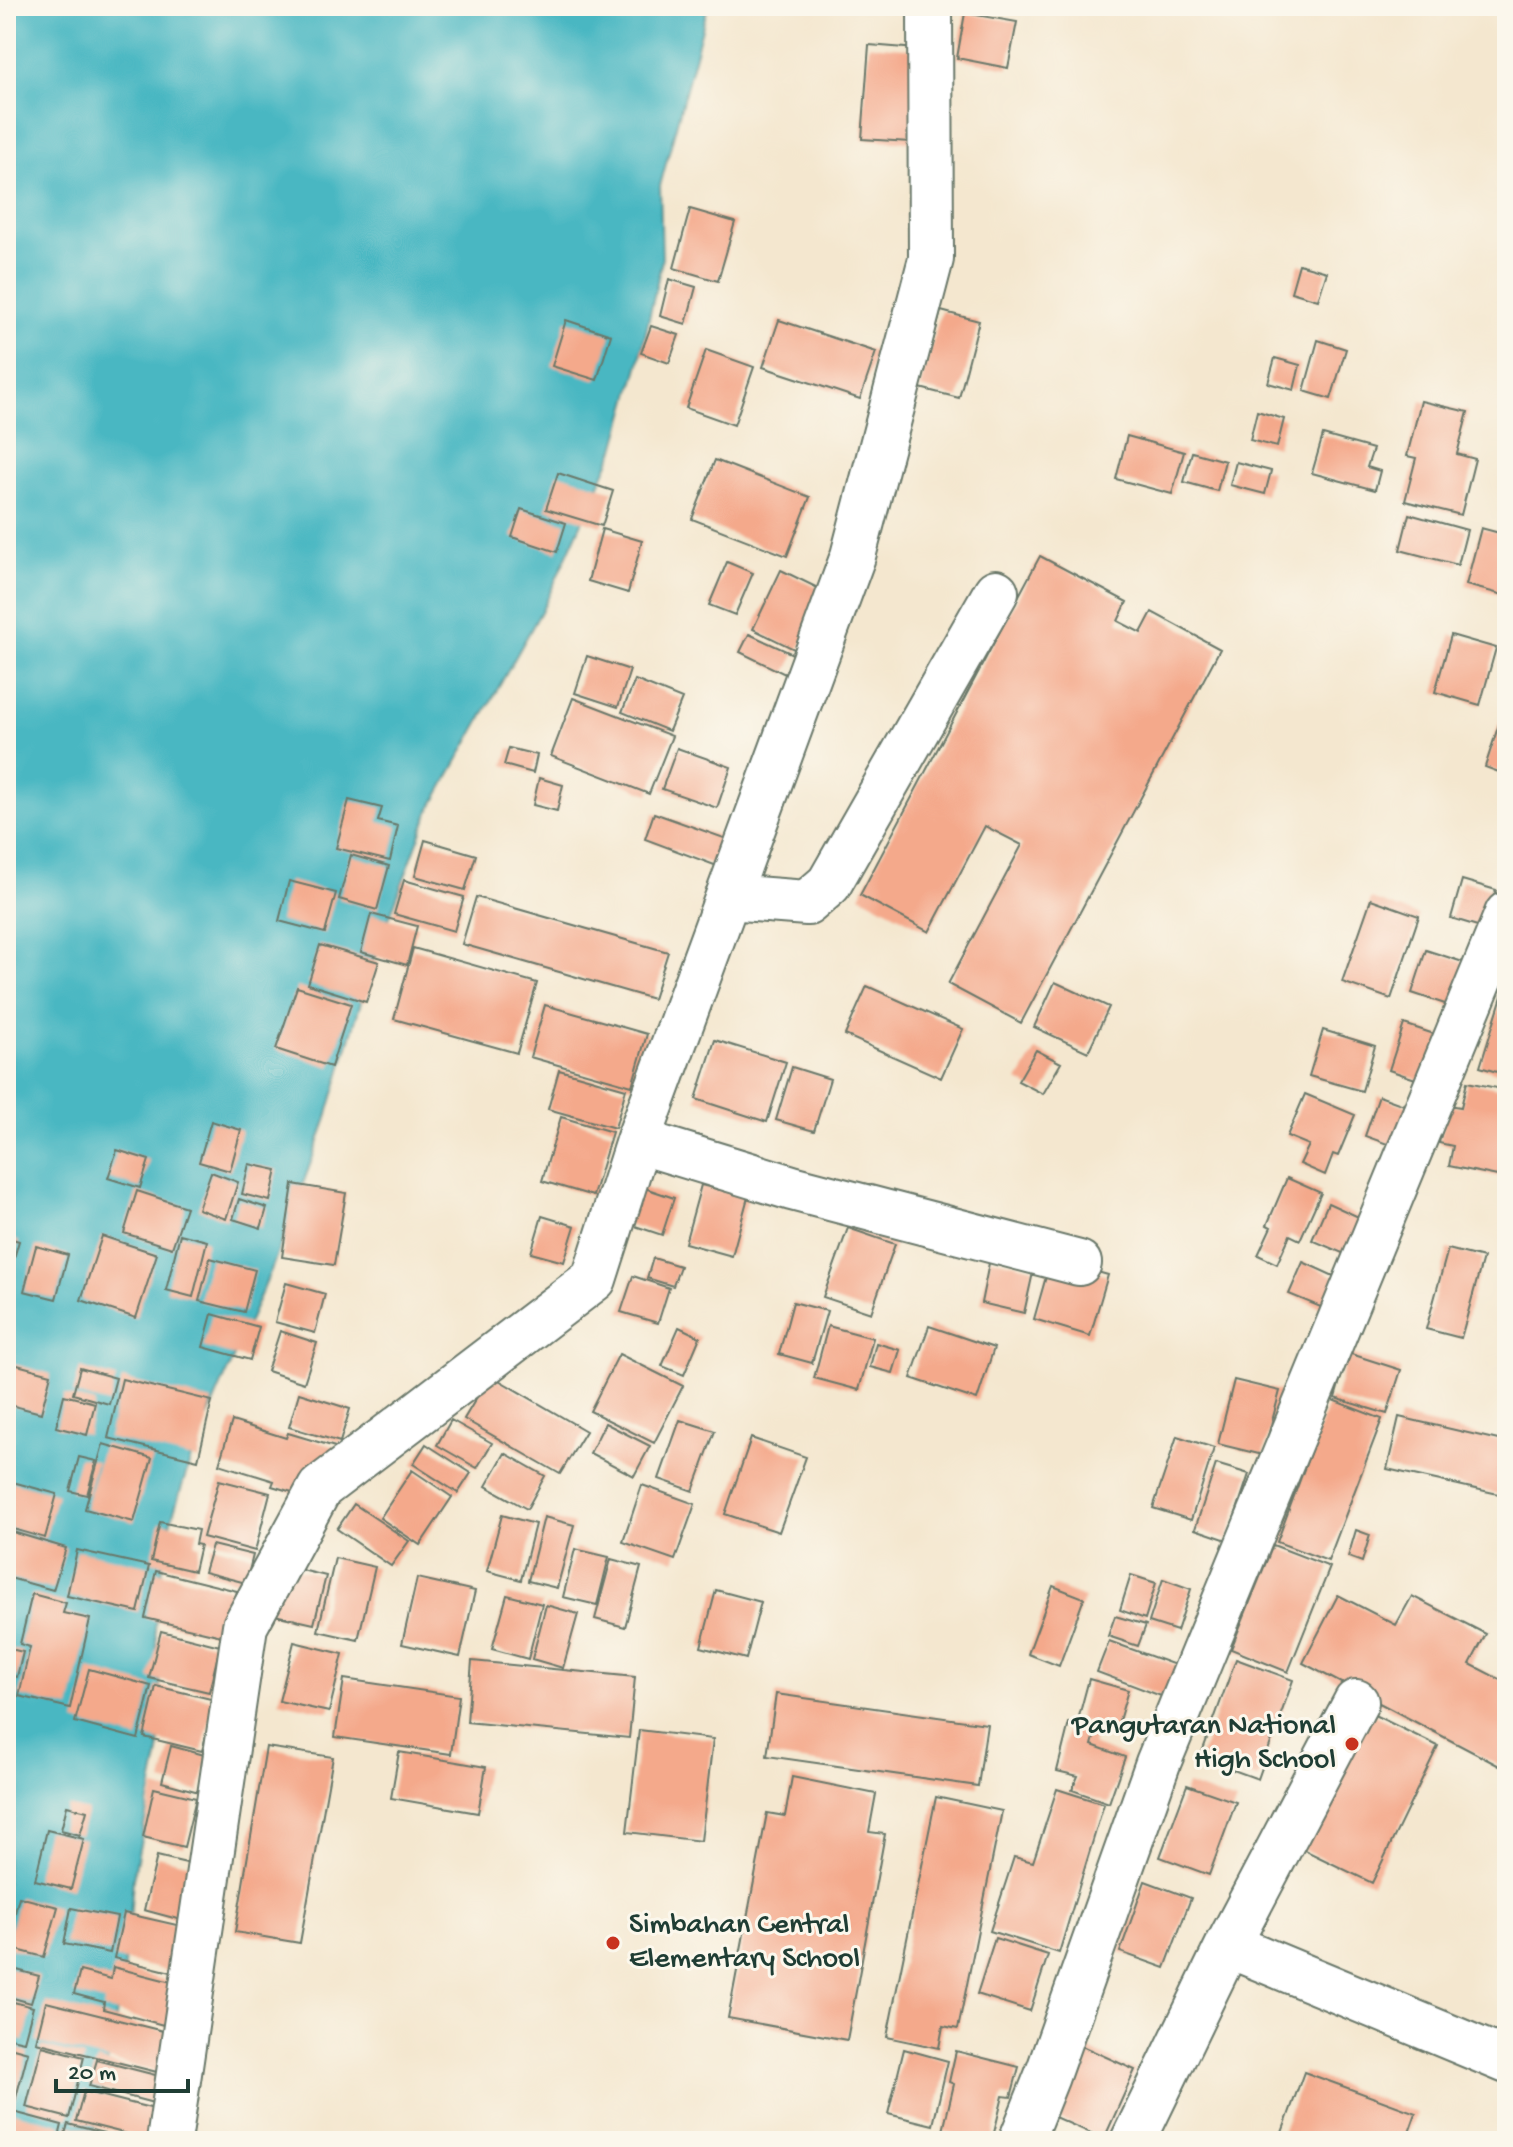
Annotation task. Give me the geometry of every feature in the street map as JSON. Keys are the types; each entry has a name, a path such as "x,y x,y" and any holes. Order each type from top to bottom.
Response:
{"street":[{"path":"169,2141 245,1626 320,1488 594,1279 638,1141 853,556 931,259 930,6"},
{"path":"728,897 807,903 829,884 996,592"},
{"path":"1021,2141 1158,1763 1507,914"},
{"path":"638,1141 792,1188 1079,1263"},
{"path":"1133,2141 1228,1945 1356,1702"},
{"path":"1228,1945 1507,2061"}],"water":[{"path":"6,6 708,6 660,186 662,260 639,363 615,449 544,606 429,812 373,961 325,1124 272,1268 194,1449 167,1533 155,1629 161,1699 159,1753 133,1878 129,1934 92,2141 6,2141"}],"building":[{"path":"965,13 1017,22 1008,68 957,58"},
{"path":"869,45 917,49 910,142 862,139"},
{"path":"690,209 735,222 718,281 674,268"},
{"path":"1299,264 1327,272 1318,300 1291,292"},
{"path":"669,279 696,287 686,324 660,316"},
{"path":"941,311 979,321 959,398 920,388"},
{"path":"566,320 611,335 597,380 552,366"},
{"path":"779,320 876,352 860,399 763,367"},
{"path":"651,326 679,335 669,363 641,353"},
{"path":"1318,340 1346,349 1331,399 1304,391"},
{"path":"706,350 754,367 734,425 686,408"},
{"path":"1275,358 1300,365 1294,390 1268,383"},
{"path":"1421,401 1468,412 1457,454 1475,459 1461,515 1405,501 1416,458 1407,456"},
{"path":"1257,411 1284,419 1277,447 1250,440"},
{"path":"1323,435 1373,449 1367,467 1380,471 1375,490 1312,473"},
{"path":"1127,436 1184,452 1172,494 1116,479"},
{"path":"1192,452 1225,461 1217,491 1184,482"},
{"path":"715,460 810,497 787,556 692,519"},
{"path":"1236,462 1271,471 1265,494 1230,485"},
{"path":"558,473 613,491 602,526 546,509"},
{"path":"521,509 566,523 557,552 512,537"},
{"path":"1409,514 1467,530 1458,565 1400,550"},
{"path":"1481,528 1507,535 1507,596 1466,585"},
{"path":"602,529 642,541 628,593 588,581"},
{"path":"1040,556 1127,602 1118,621 1141,633 1152,612 1220,649 1021,1023 948,984 1022,845 985,826 929,932 860,895"},
{"path":"727,562 753,573 735,615 709,605"},
{"path":"781,570 826,592 798,651 753,629"},
{"path":"749,634 795,655 785,674 740,652"},
{"path":"1451,635 1496,648 1480,705 1435,692"},
{"path":"587,656 630,670 618,707 575,693"},
{"path":"635,680 682,699 669,731 622,712"},
{"path":"573,698 672,736 649,794 551,756"},
{"path":"1500,721 1507,723 1507,775 1485,767"},
{"path":"509,748 537,755 533,773 504,765"},
{"path":"677,748 731,767 717,808 662,789"},
{"path":"539,778 563,785 557,811 533,805"},
{"path":"349,800 382,808 378,821 398,826 390,861 336,848"},
{"path":"654,813 727,839 717,866 645,839"},
{"path":"425,840 476,855 465,890 415,876"},
{"path":"351,855 389,866 377,910 339,899"},
{"path":"404,880 464,897 454,931 394,914"},
{"path":"1462,880 1496,890 1484,928 1451,918"},
{"path":"289,881 336,893 325,933 279,921"},
{"path":"476,897 668,952 653,999 462,944"},
{"path":"1371,899 1419,916 1391,999 1342,982"},
{"path":"371,914 417,926 407,965 361,952"},
{"path":"320,945 379,962 366,1002 308,984"},
{"path":"413,948 537,983 517,1053 394,1019"},
{"path":"1426,950 1475,966 1460,1009 1412,993"},
{"path":"1507,980 1507,1075 1480,1067"},
{"path":"1055,982 1109,1007 1088,1052 1034,1027"},
{"path":"867,986 963,1029 941,1078 845,1035"},
{"path":"297,987 351,1004 331,1067 276,1049"},
{"path":"545,1005 647,1034 632,1086 530,1057"},
{"path":"1404,1024 1446,1038 1430,1084 1389,1070"},
{"path":"1323,1030 1375,1046 1362,1091 1309,1076"},
{"path":"715,1040 786,1062 767,1122 696,1099"},
{"path":"1036,1050 1061,1063 1043,1094 1018,1081"},
{"path":"792,1067 830,1079 814,1131 776,1120"},
{"path":"559,1070 626,1089 615,1128 548,1109"},
{"path":"1467,1082 1507,1090 1507,1178 1449,1166 1453,1146 1439,1143 1448,1105 1461,1107"},
{"path":"1305,1094 1355,1115 1338,1156 1333,1154 1325,1175 1300,1164 1309,1145 1287,1136"},
{"path":"1379,1096 1418,1110 1404,1150 1365,1136"},
{"path":"561,1117 612,1132 593,1196 542,1181"},
{"path":"211,1121 241,1130 230,1171 199,1162"},
{"path":"117,1150 149,1160 140,1188 108,1178"},
{"path":"249,1164 277,1170 270,1201 242,1194"},
{"path":"211,1172 238,1182 226,1219 198,1209"},
{"path":"1287,1178 1321,1193 1300,1240 1290,1235 1277,1264 1258,1255"},
{"path":"293,1184 346,1193 334,1265 282,1257"},
{"path":"633,1184 674,1198 662,1235 620,1221"},
{"path":"701,1185 748,1197 732,1256 685,1243"},
{"path":"137,1191 186,1207 172,1248 124,1233"},
{"path":"239,1199 267,1208 261,1228 233,1219"},
{"path":"1328,1203 1363,1219 1347,1255 1312,1240"},
{"path":"542,1216 575,1226 564,1262 531,1253"},
{"path":"848,1228 895,1244 871,1313 823,1297"},
{"path":"180,1234 207,1241 193,1297 166,1290"},
{"path":"102,1236 157,1254 136,1318 81,1300"},
{"path":"6,1237 19,1241 9,1275 6,1275"},
{"path":"36,1246 68,1255 56,1299 24,1291"},
{"path":"1448,1249 1483,1258 1461,1338 1426,1329"},
{"path":"210,1258 255,1270 244,1312 199,1301"},
{"path":"653,1258 680,1266 673,1286 647,1278"},
{"path":"990,1258 1034,1268 1024,1313 981,1303"},
{"path":"1051,1259 1108,1275 1090,1336 1034,1319"},
{"path":"1303,1262 1336,1277 1323,1308 1289,1294"},
{"path":"633,1276 669,1288 658,1323 621,1312"},
{"path":"286,1283 325,1294 315,1333 275,1322"},
{"path":"793,1302 827,1311 812,1363 779,1354"},
{"path":"212,1314 259,1327 250,1360 203,1347"},
{"path":"828,1326 873,1338 859,1390 814,1378"},
{"path":"929,1326 994,1348 977,1400 911,1378"},
{"path":"679,1327 700,1337 684,1375 662,1366"},
{"path":"280,1331 317,1343 304,1383 267,1371"},
{"path":"876,1343 900,1350 893,1373 870,1367"},
{"path":"1348,1353 1401,1370 1387,1414 1335,1398"},
{"path":"619,1354 683,1386 654,1443 590,1411"},
{"path":"6,1362 51,1374 41,1413 6,1404"},
{"path":"80,1368 116,1378 109,1404 73,1394"},
{"path":"490,1375 586,1431 560,1474 464,1419"},
{"path":"122,1379 212,1401 198,1460 108,1438"},
{"path":"1234,1380 1280,1391 1263,1455 1218,1444"},
{"path":"299,1393 350,1409 340,1442 289,1427"},
{"path":"64,1395 95,1403 87,1435 56,1427"},
{"path":"1330,1399 1382,1419 1328,1561 1277,1542"},
{"path":"1399,1417 1507,1442 1507,1496 1387,1469"},
{"path":"451,1420 492,1443 477,1468 437,1445"},
{"path":"680,1420 715,1431 693,1491 659,1479"},
{"path":"232,1421 286,1438 288,1433 335,1447 319,1500 272,1486 274,1481 219,1464"},
{"path":"605,1423 650,1446 634,1476 590,1453"},
{"path":"1177,1436 1214,1448 1191,1520 1153,1508"},
{"path":"751,1438 806,1457 779,1532 725,1514"},
{"path":"103,1444 152,1458 134,1522 85,1509"},
{"path":"426,1444 471,1473 458,1493 413,1464"},
{"path":"505,1453 545,1476 527,1509 486,1486"},
{"path":"79,1457 96,1461 87,1495 70,1491"},
{"path":"1216,1464 1249,1474 1227,1540 1195,1529"},
{"path":"412,1470 452,1497 420,1545 380,1518"},
{"path":"219,1480 270,1493 255,1551 203,1537"},
{"path":"9,1481 57,1494 45,1538 6,1527"},
{"path":"642,1485 695,1504 675,1560 623,1542"},
{"path":"354,1504 409,1541 391,1566 337,1529"},
{"path":"502,1515 535,1524 521,1580 487,1571"},
{"path":"544,1517 574,1525 557,1588 528,1581"},
{"path":"160,1522 198,1530 195,1544 200,1545 194,1571 151,1561"},
{"path":"6,1530 66,1548 53,1590 6,1577"},
{"path":"1356,1530 1370,1535 1362,1562 1348,1557"},
{"path":"212,1545 253,1555 246,1583 204,1572"},
{"path":"1273,1545 1330,1567 1288,1672 1231,1649"},
{"path":"575,1549 609,1557 597,1605 563,1597"},
{"path":"77,1550 149,1566 138,1612 67,1596"},
{"path":"335,1558 375,1567 358,1640 318,1631"},
{"path":"611,1559 641,1567 625,1627 595,1619"},
{"path":"281,1565 326,1576 314,1624 270,1614"},
{"path":"156,1571 237,1591 226,1637 145,1618"},
{"path":"1131,1575 1156,1583 1145,1619 1120,1610"},
{"path":"417,1578 475,1591 460,1657 402,1644"},
{"path":"1163,1579 1191,1589 1177,1631 1149,1622"},
{"path":"1053,1586 1084,1598 1059,1666 1028,1654"},
{"path":"716,1590 761,1602 746,1659 701,1647"},
{"path":"32,1594 66,1603 63,1613 90,1619 70,1708 19,1696 30,1647 20,1644"},
{"path":"507,1595 542,1604 528,1659 492,1649"},
{"path":"1338,1595 1396,1625 1412,1596 1486,1634 1470,1664 1507,1683 1507,1770 1303,1663"},
{"path":"546,1605 578,1614 563,1668 532,1659"},
{"path":"1115,1616 1146,1625 1138,1646 1108,1636"},
{"path":"161,1631 220,1646 209,1692 149,1678"},
{"path":"1109,1641 1181,1667 1169,1699 1097,1672"},
{"path":"294,1642 343,1654 329,1712 279,1701"},
{"path":"6,1648 23,1652 17,1677 6,1674"},
{"path":"1236,1659 1293,1680 1258,1779 1200,1758"},
{"path":"472,1661 635,1677 629,1738 467,1722"},
{"path":"89,1669 151,1686 138,1739 75,1722"},
{"path":"344,1679 459,1696 451,1754 335,1737"},
{"path":"1089,1679 1128,1690 1116,1731 1078,1720"},
{"path":"156,1686 215,1700 202,1751 144,1737"},
{"path":"776,1694 987,1724 978,1786 767,1756"},
{"path":"1362,1709 1438,1746 1372,1883 1296,1846"},
{"path":"1069,1723 1096,1730 1092,1745 1125,1757 1109,1803 1072,1790 1078,1776 1057,1771"},
{"path":"639,1730 713,1739 701,1841 627,1832"},
{"path":"171,1746 208,1756 199,1792 162,1782"},
{"path":"266,1747 333,1757 300,1943 235,1932"},
{"path":"399,1752 486,1767 478,1813 391,1798"},
{"path":"792,1777 876,1794 869,1832 885,1834 847,2040 728,2018 767,1813 785,1816"},
{"path":"1187,1785 1236,1802 1209,1875 1160,1857"},
{"path":"154,1788 196,1798 184,1847 143,1837"},
{"path":"1057,1789 1104,1804 1059,1953 990,1931 1014,1857 1033,1862"},
{"path":"936,1797 1002,1811 958,2029 943,2026 939,2048 887,2037"},
{"path":"67,1806 87,1811 80,1835 61,1830"},
{"path":"47,1830 84,1839 71,1889 35,1880"},
{"path":"157,1856 199,1866 185,1921 144,1910"},
{"path":"1145,1881 1191,1898 1165,1968 1120,1952"},
{"path":"19,1897 58,1907 44,1957 6,1947"},
{"path":"71,1908 117,1917 110,1953 64,1944"},
{"path":"124,1913 181,1926 171,1972 114,1958"},
{"path":"995,1938 1048,1955 1030,2011 977,1994"},
{"path":"6,1967 39,1976 31,2003 6,1996"},
{"path":"113,1967 183,1985 171,2027 103,2009 104,2002 74,1994 80,1971 111,1979"},
{"path":"6,2000 33,2007 24,2041 6,2037"},
{"path":"46,2002 171,2033 161,2073 36,2042"},
{"path":"1073,2042 1135,2070 1104,2139 1041,2111"},
{"path":"6,2046 28,2052 14,2105 6,2103"},
{"path":"42,2046 84,2057 69,2118 26,2107"},
{"path":"904,2049 948,2061 933,2125 888,2114"},
{"path":"956,2051 1019,2067 1011,2097 1003,2096 992,2141 961,2141 962,2136 943,2131 954,2084 949,2082"},
{"path":"97,2060 167,2078 161,2105 89,2086"},
{"path":"1304,2072 1416,2113 1406,2141 1279,2141"},
{"path":"84,2091 158,2110 151,2140 76,2121"},
{"path":"6,2110 62,2125 58,2141 6,2141"},
{"path":"68,2124 104,2133 102,2141 63,2141"}],"place":[{"name":"Pangutaran National High School","path":"1352,1744"},
{"name":"Simbahan Central Elementary School","path":"613,1943"}]}
